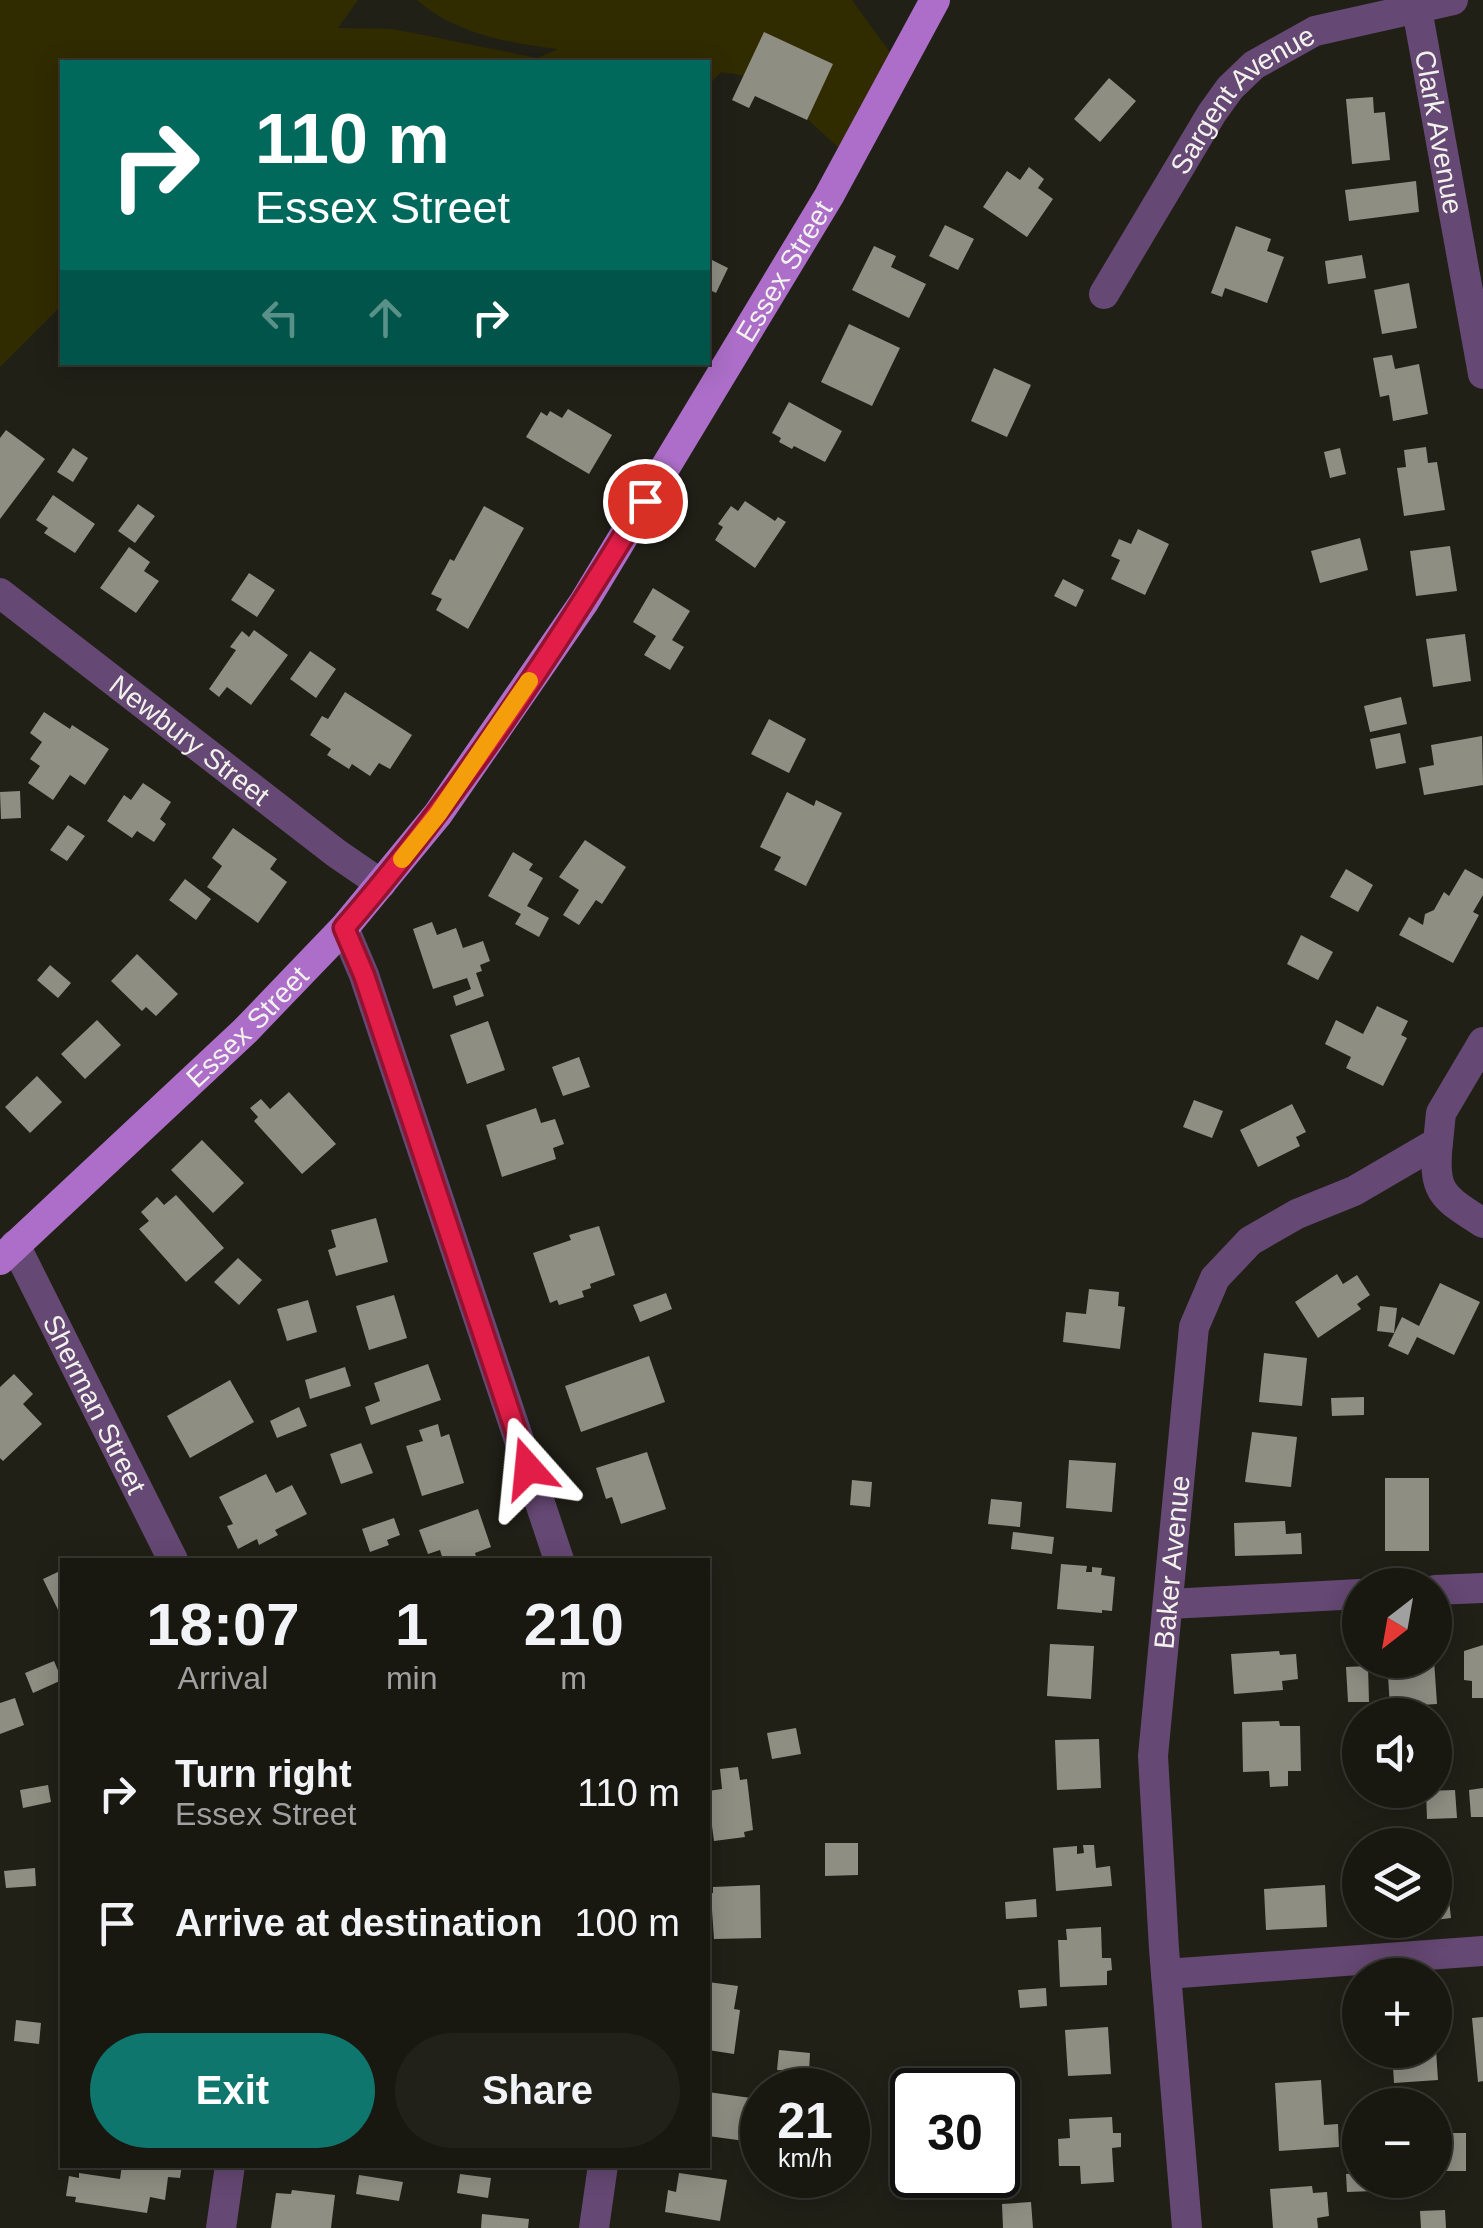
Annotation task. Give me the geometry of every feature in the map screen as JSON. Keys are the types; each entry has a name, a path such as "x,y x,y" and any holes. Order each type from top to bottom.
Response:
{"main road":[{"name":"Essex Street","path":"8,1253 246,1032 344,928 438,814 584,602 830,196 935,0"}],"street":[{"name":"Sargent Avenue","path":"1104,294 1212,112 1242,76 1314,31 1454,0"},
{"name":"Clark Avenue","path":"1417,9 1483,374"},
{"name":"Newbury Street","path":"0,594 381,884"},
{"path":"0,626 34,620"},
{"path":"344,928 364,975 558,1558"},
{"path":"1483,1042 1441,1113 1434,1170 1445,1198 1483,1223"},
{"name":"Baker Avenue","path":"1187,2228 1153,1756 1194,1326 1215,1278 1250,1240 1297,1214 1354,1191 1438,1142"},
{"name":"Sherman Street","path":"8,1253 172,1558"},
{"path":"1452,1589 1483,1588"},
{"path":"1169,1604 1342,1595"},
{"path":"1166,1974 1483,1951"},
{"path":"221,2228 230,2168"},
{"path":"594,2228 603,2168"}],"shaded area":[{"path":"0,0 358,0 338,28 393,29 537,58 558,49 465,29 417,0 852,0 900,66 842,151 764,79 721,72 710,84 710,60 60,60 60,307 0,367"}],"building":[{"path":"764,32 833,64 807,120 755,96 749,108 732,100"},
{"path":"1109,78 1136,101 1100,142 1074,119"},
{"path":"1373,97 1374,113 1385,112 1390,160 1352,164 1346,99"},
{"path":"1029,167 1044,179 1038,188 1053,199 1027,237 983,207 1007,171 1020,180"},
{"path":"1416,181 1419,212 1349,221 1345,190"},
{"path":"945,225 974,239 958,270 929,256"},
{"path":"1236,226 1271,239 1267,251 1284,257 1267,303 1225,288 1222,297 1211,293"},
{"path":"874,246 896,256 891,267 926,284 909,318 852,290"},
{"path":"1362,255 1366,278 1328,284 1325,261"},
{"path":"710,259 728,268 716,293 710,290"},
{"path":"1409,283 1417,328 1382,334 1374,290"},
{"path":"849,324 900,348 872,406 821,382"},
{"path":"1392,355 1395,369 1419,364 1428,414 1393,421 1389,395 1380,397 1373,358"},
{"path":"994,368 1031,385 1007,437 971,421"},
{"path":"789,402 842,431 825,462 779,442 781,438 772,433"},
{"path":"568,409 612,435 589,474 526,437 541,412 547,416 550,411 562,418"},
{"path":"6,430 45,459 0,519 0,438"},
{"path":"1426,447 1428,463 1437,462 1445,510 1404,516 1397,468 1406,467 1404,450"},
{"path":"73,448 88,458 73,482 57,472"},
{"path":"1340,448 1346,474 1330,478 1324,452"},
{"path":"53,495 95,524 75,553 44,533 48,528 36,520"},
{"path":"745,501 775,521 778,517 786,522 755,568 715,540 723,527 718,524 731,506 738,511"},
{"path":"138,504 155,516 135,543 118,531"},
{"path":"484,506 524,528 468,629 436,610 442,599 431,594"},
{"path":"1138,529 1169,544 1145,595 1111,579 1120,560 1111,556 1119,539 1131,544"},
{"path":"1360,538 1368,570 1320,583 1311,551"},
{"path":"1450,546 1457,591 1416,596 1410,551"},
{"path":"129,547 150,562 144,571 159,581 136,613 100,588"},
{"path":"249,573 275,590 257,617 231,600"},
{"path":"1063,579 1084,590 1076,607 1054,596"},
{"path":"653,588 690,611 672,640 684,647 670,670 644,655 656,636 633,622"},
{"path":"254,630 288,655 251,705 227,687 219,697 209,689 236,650 230,647 242,631 249,637"},
{"path":"1465,634 1471,681 1433,687 1426,639"},
{"path":"310,651 336,669 316,698 290,679"},
{"path":"345,692 412,735 390,769 379,763 370,776 352,764 349,769 327,755 331,749 310,735 322,716 328,719"},
{"path":"1401,697 1407,724 1370,732 1364,706"},
{"path":"44,712 109,749 85,785 70,775 53,800 28,783 40,766 30,759 42,742 30,733"},
{"path":"769,719 806,739 789,773 751,754"},
{"path":"1400,733 1406,763 1376,769 1370,739"},
{"path":"1482,736 1483,785 1424,795 1419,768 1434,765 1431,745"},
{"path":"143,783 171,802 160,819 166,824 154,842 137,831 132,838 107,821 124,795 131,800"},
{"path":"20,791 21,818 1,819 0,792"},
{"path":"787,792 814,806 816,800 842,813 806,886 774,870 781,857 760,847"},
{"path":"68,825 85,836 67,861 50,850"},
{"path":"233,828 277,859 270,869 287,882 258,923 207,887 222,866 212,858"},
{"path":"585,840 626,867 602,904 596,900 579,925 563,915 579,890 559,877"},
{"path":"513,852 533,864 529,870 543,878 527,906 549,918 539,937 515,924 521,914 488,896"},
{"path":"1346,869 1373,885 1358,912 1330,897"},
{"path":"1465,869 1483,879 1483,895 1473,912 1479,915 1453,963 1399,935 1409,917 1423,925 1425,914 1434,910 1444,892 1449,896"},
{"path":"185,879 211,899 196,920 169,900"},
{"path":"432,922 437,935 456,928 463,948 483,941 490,961 480,965 482,971 476,973 484,996 456,1006 453,996 471,989 467,978 433,989 413,929"},
{"path":"1301,935 1333,952 1318,980 1287,964"},
{"path":"137,954 178,994 156,1016 146,1007 142,1011 111,981"},
{"path":"50,965 71,983 58,998 37,980"},
{"path":"1377,1006 1408,1021 1401,1035 1407,1038 1383,1086 1346,1068 1351,1057 1325,1044 1336,1020 1363,1034"},
{"path":"97,1020 121,1045 85,1079 61,1054"},
{"path":"488,1021 505,1070 467,1084 450,1035"},
{"path":"579,1057 590,1087 563,1096 552,1067"},
{"path":"37,1076 62,1102 30,1133 5,1107"},
{"path":"289,1092 336,1144 302,1174 254,1121 258,1117 250,1108 261,1099 270,1109"},
{"path":"1194,1100 1223,1111 1212,1138 1183,1127"},
{"path":"1292,1104 1306,1132 1296,1137 1300,1146 1258,1167 1240,1130"},
{"path":"536,1108 541,1123 555,1119 564,1144 553,1148 556,1159 502,1177 486,1125"},
{"path":"202,1140 244,1183 213,1213 171,1170"},
{"path":"176,1195 224,1248 186,1282 139,1229 149,1221 141,1212 157,1197 164,1205"},
{"path":"376,1218 388,1262 336,1276 328,1250 336,1247 331,1230"},
{"path":"599,1226 615,1275 590,1284 591,1288 582,1291 584,1297 559,1305 557,1300 550,1303 533,1253 571,1240 569,1235"},
{"path":"238,1258 262,1280 239,1305 214,1282"},
{"path":"1337,1274 1343,1284 1357,1275 1370,1295 1357,1304 1361,1309 1318,1338 1295,1302"},
{"path":"1440,1283 1480,1302 1454,1355 1417,1337 1408,1355 1388,1346 1402,1317 1419,1326"},
{"path":"1089,1289 1119,1292 1118,1306 1125,1307 1120,1349 1063,1342 1066,1312 1086,1314"},
{"path":"666,1293 672,1309 640,1322 633,1305"},
{"path":"394,1295 407,1338 369,1350 356,1306"},
{"path":"308,1300 317,1332 287,1341 277,1309"},
{"path":"1380,1306 1397,1308 1394,1333 1377,1331"},
{"path":"1264,1353 1307,1358 1302,1406 1259,1402"},
{"path":"649,1356 665,1402 581,1432 565,1386"},
{"path":"428,1364 441,1400 371,1425 365,1407 380,1401 374,1383"},
{"path":"345,1367 351,1386 310,1399 305,1380"},
{"path":"14,1374 33,1394 23,1404 42,1424 3,1461 0,1387"},
{"path":"230,1380 254,1422 190,1458 167,1416"},
{"path":"1364,1397 1364,1415 1332,1416 1331,1398"},
{"path":"299,1407 307,1426 277,1438 270,1421"},
{"path":"438,1424 441,1437 449,1434 464,1483 422,1496 406,1446 423,1441 419,1430"},
{"path":"1252,1432 1297,1437 1291,1487 1245,1482"},
{"path":"361,1443 373,1473 341,1484 330,1454"},
{"path":"647,1452 666,1509 621,1524 612,1497 606,1499 596,1468"},
{"path":"1069,1460 1116,1463 1112,1512 1066,1508"},
{"path":"266,1474 276,1493 292,1485 307,1514 275,1530 278,1535 259,1545 257,1539 238,1549 227,1526 233,1524 219,1497"},
{"path":"1385,1478 1429,1478 1429,1551 1385,1551"},
{"path":"852,1480 872,1482 870,1507 850,1505"},
{"path":"991,1499 1022,1502 1020,1527 988,1524"},
{"path":"478,1509 491,1547 475,1553 476,1558 442,1558 440,1550 428,1554 419,1530"},
{"path":"394,1518 400,1535 387,1540 389,1545 370,1552 362,1529"},
{"path":"1285,1521 1286,1534 1301,1533 1302,1554 1235,1556 1234,1523"},
{"path":"1013,1532 1054,1537 1052,1554 1011,1549"},
{"path":"1061,1564 1087,1566 1086,1572 1092,1572 1092,1567 1102,1568 1101,1575 1115,1577 1112,1611 1057,1609"},
{"path":"60,1571 60,1614 43,1579"},
{"path":"1050,1644 1094,1646 1091,1699 1047,1696"},
{"path":"1483,1645 1483,1698 1472,1698 1472,1681 1464,1680 1464,1651"},
{"path":"1279,1651 1280,1655 1296,1654 1298,1679 1282,1681 1283,1690 1234,1694 1231,1654"},
{"path":"54,1661 60,1681 33,1693 25,1673"},
{"path":"1347,1678 1368,1678 1369,1698 1348,1698"},
{"path":"1388,1678 1435,1678 1437,1698 1389,1698"},
{"path":"15,1698 24,1725 0,1734 0,1703"},
{"path":"1279,1721 1280,1726 1300,1726 1301,1771 1288,1771 1288,1786 1270,1787 1269,1771 1243,1772 1242,1722"},
{"path":"796,1728 801,1754 772,1759 767,1733"},
{"path":"1099,1739 1101,1788 1057,1790 1055,1740"},
{"path":"738,1767 740,1780 747,1779 753,1830 744,1832 745,1837 714,1841 710,1791 722,1789 720,1769"},
{"path":"48,1785 51,1802 23,1808 20,1790"},
{"path":"1483,1788 1483,1817 1471,1817 1469,1790"},
{"path":"1452,1790 1457,1818 1427,1819 1427,1808 1452,1808"},
{"path":"825,1843 858,1843 858,1875 825,1876"},
{"path":"1083,1845 1094,1845 1096,1868 1110,1866 1112,1886 1056,1891 1053,1848 1077,1846 1077,1854 1084,1853"},
{"path":"35,1868 36,1886 6,1888 4,1871"},
{"path":"760,1885 761,1938 714,1939 710,1910 713,1887"},
{"path":"1325,1885 1327,1927 1266,1930 1264,1889"},
{"path":"1036,1899 1037,1917 1006,1919 1005,1902"},
{"path":"1101,1927 1102,1958 1111,1958 1107,1985 1060,1987 1058,1940 1067,1940 1066,1929"},
{"path":"710,1982 738,1986 734,2009 740,2010 734,2054 710,2050"},
{"path":"1046,1988 1047,2006 1020,2008 1018,1990"},
{"path":"1483,2017 1483,2081 1478,2082 1472,2018"},
{"path":"16,2020 41,2023 39,2044 14,2041"},
{"path":"1108,2027 1111,2074 1068,2076 1065,2030"},
{"path":"779,2050 810,2053 809,2068 777,2068"},
{"path":"1393,2068 1437,2068 1438,2080 1394,2083"},
{"path":"1321,2080 1324,2125 1338,2124 1339,2147 1279,2151 1275,2083"},
{"path":"710,2092 740,2096 740,2140 710,2136"},
{"path":"1112,2117 1113,2133 1121,2133 1121,2147 1112,2148 1114,2182 1081,2184 1080,2166 1059,2166 1058,2139 1070,2138 1069,2119"},
{"path":"1452,2133 1466,2133 1466,2171 1452,2171"},
{"path":"122,2168 182,2168 180,2178 168,2177 165,2200 150,2197 147,2213 75,2202 76,2197 66,2196 69,2176 79,2178 79,2173 120,2179"},
{"path":"679,2173 727,2180 720,2221 665,2212 668,2190 676,2192"},
{"path":"460,2174 491,2178 488,2198 457,2193"},
{"path":"359,2175 403,2182 399,2201 356,2194"},
{"path":"1312,2186 1313,2193 1327,2192 1329,2216 1317,2218 1318,2228 1273,2228 1270,2189"},
{"path":"292,2190 335,2195 331,2228 271,2228 276,2193 291,2194"},
{"path":"1031,2202 1033,2228 1003,2228 1002,2204"},
{"path":"1445,2210 1446,2228 1421,2228 1420,2211"},
{"path":"482,2214 529,2219 528,2228 481,2228"}],"slow traffic":[{"path":"402,859 438,814 529,681"}],"route":[{"path":"528,1468 364,975 344,928 438,814 584,602 645,501"}]}
